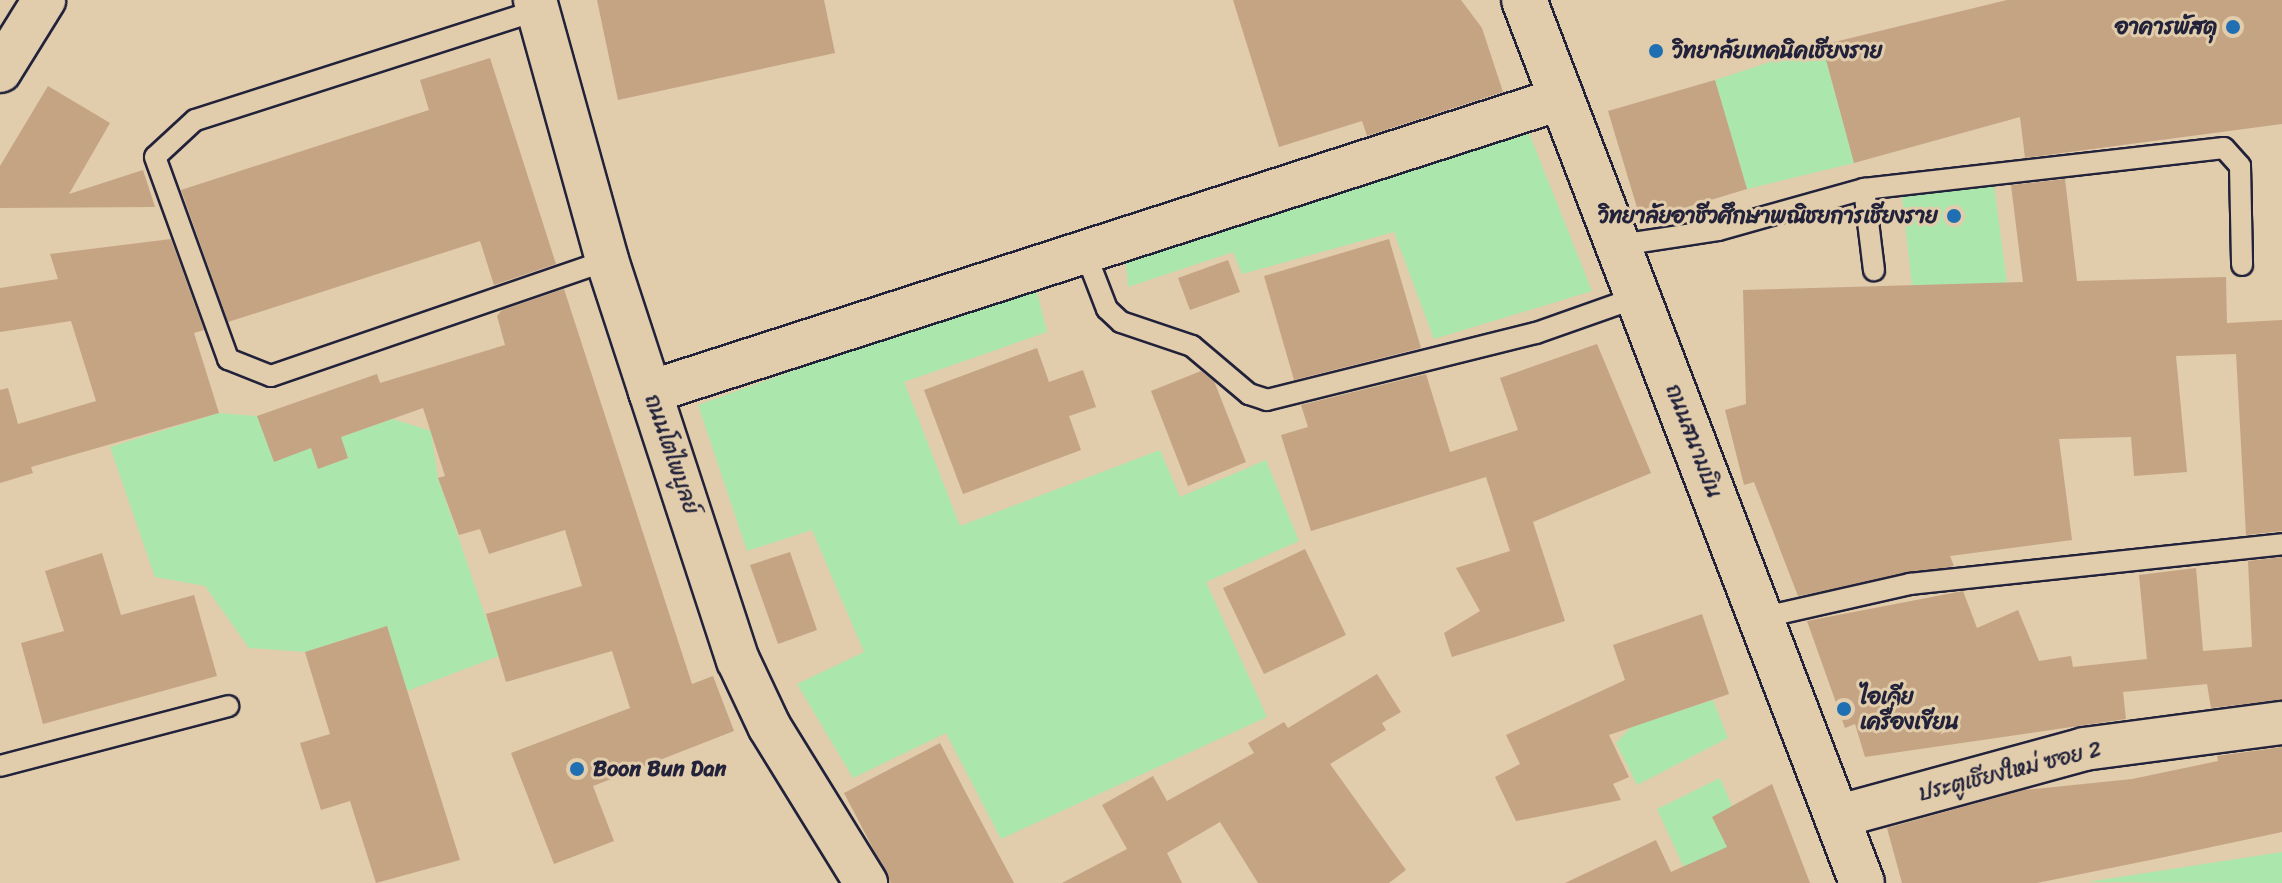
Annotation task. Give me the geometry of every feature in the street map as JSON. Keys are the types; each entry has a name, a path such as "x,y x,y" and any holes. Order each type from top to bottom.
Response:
{"street":[{"path":"0,71 44,0"},
{"name":"ถนนสนามบิน","path":"1524,0 1862,883"},
{"name":"ถนนโตไพบูลย์","path":"536,5 607,260 738,660 769,726 866,883"},
{"path":"650,392 1563,98"},
{"name":"ประตูเชียงใหม่ ซอย 2","path":"1836,817 2084,749 2282,723"}],"lane":[{"path":"536,5 195,120 155,157 228,359 271,376 607,260"},
{"path":"1620,245 1718,230 1864,189 2224,148 2240,166 2242,265"},
{"path":"1864,189 1874,270"},
{"path":"1085,252 1107,309 1121,322 1192,346 1249,394 1267,400 1536,333 1638,297"},
{"path":"1760,618 1910,584 2282,544"},
{"path":"0,766 228,706"}],"green space":[{"path":"1822,45 1854,163 1747,189 1715,80"},
{"path":"1525,123 1592,291 1434,339 1394,232 1242,274 1233,252 1128,287 1125,252"},
{"path":"1993,178 2007,283 1912,286 1902,197"},
{"path":"1035,284 1047,332 904,382 960,526 1160,450 1180,497 1266,460 1299,541 1206,582 1267,717 1001,839 946,733 853,778 797,684 864,652 812,530 747,551 698,405"},
{"path":"219,413 257,416 274,461 311,448 318,469 348,458 341,437 393,419 431,431 438,478 499,656 407,691 387,626 305,652 249,648 205,586 155,577 110,447"},
{"path":"1713,700 1728,738 1637,785 1616,743 1631,727"},
{"path":"1720,778 1755,859 1691,883 1657,809"},
{"path":"2282,852 2282,883 2087,882"}],"building":[{"path":"597,0 824,0 835,53 618,100"},
{"path":"1233,0 1461,0 1482,28 1503,92 1367,136 1362,121 1279,147"},
{"path":"2007,0 2282,0 2282,124 2025,158 2020,117 1854,163 1822,45"},
{"path":"490,58 556,264 494,285 480,241 228,322 181,190 429,110 420,80"},
{"path":"1715,80 1747,189 1641,221 1608,111"},
{"path":"48,86 110,123 69,194 143,170 155,207 0,208 0,166"},
{"path":"2065,179 2077,281 2226,277 2227,323 2282,320 2282,531 2246,535 2236,354 2176,356 2187,472 2134,476 2131,437 2059,439 2072,540 1950,556 1954,566 1798,596 1754,482 1744,485 1725,410 1746,404 1743,290 2023,282 2011,185"},
{"path":"171,239 204,330 194,333 219,413 31,467 33,473 0,483 0,390 8,388 18,424 96,401 71,321 0,332 0,288 58,279 50,254"},
{"path":"1389,239 1421,348 1294,380 1264,276"},
{"path":"1228,260 1240,292 1190,310 1178,278"},
{"path":"564,289 692,684 713,676 734,731 593,786 614,841 554,864 511,753 630,708 612,651 506,682 486,614 582,586 565,530 489,554 480,529 459,535 438,478 445,476 423,408 341,437 348,458 318,469 311,448 274,462 257,416 377,374 380,383 505,345 497,316 502,310"},
{"path":"1597,344 1651,473 1533,522 1565,621 1452,657 1444,633 1480,611 1456,568 1510,551 1486,477 1311,531 1281,435 1308,427 1301,405 1426,374 1450,452 1518,430 1500,378"},
{"path":"1037,348 1049,382 1083,370 1096,407 1069,416 1081,450 963,494 924,390"},
{"path":"1201,371 1214,381 1246,462 1188,486 1151,391"},
{"path":"1305,549 1346,635 1264,674 1223,588"},
{"path":"790,552 817,630 778,644 750,565"},
{"path":"102,553 121,615 194,595 217,676 43,724 21,643 64,631 45,571"},
{"path":"2282,557 2282,700 2211,708 2207,684 2123,692 2126,719 1865,757 1855,724 1845,728 1807,621 1963,591 1977,628 2018,610 2039,661 2071,656 2073,667 2147,659 2139,575 2196,568 2203,651 2252,647 2248,561"},
{"path":"1702,614 1729,694 1609,735 1629,777 1613,784 1621,800 1516,821 1495,777 1520,764 1506,735 1625,680 1613,645"},
{"path":"387,626 460,860 376,883 350,801 321,810 300,743 330,734 305,652"},
{"path":"1377,674 1401,712 1382,723 1386,730 1330,764 1406,870 1389,883 1258,883 1220,822 1167,853 1182,883 1062,883 1127,849 1102,805 1153,776 1167,801 1254,753 1248,743 1284,722 1288,728"},
{"path":"940,743 1014,883 891,883 844,793"},
{"path":"2282,747 2282,832 2037,883 1902,883 1887,828 2024,790 2132,779 2218,761 2217,756"},
{"path":"1772,784 1810,883 1565,883 1656,840 1671,872 1727,847 1712,817"}],"place":[{"name":"อาคารพัสดุ","path":"2233,27"},
{"name":"วิทยาลัยเทคนิคเชียงราย","path":"1656,51"},
{"name":"วิทยาลัยอาชีวศึกษาพณิชยการเชียงราย","path":"1954,216"},
{"name":"ไอเดีย เครื่องเขียน","path":"1844,709"},
{"name":"Boon Bun Dan","path":"577,769"}]}
